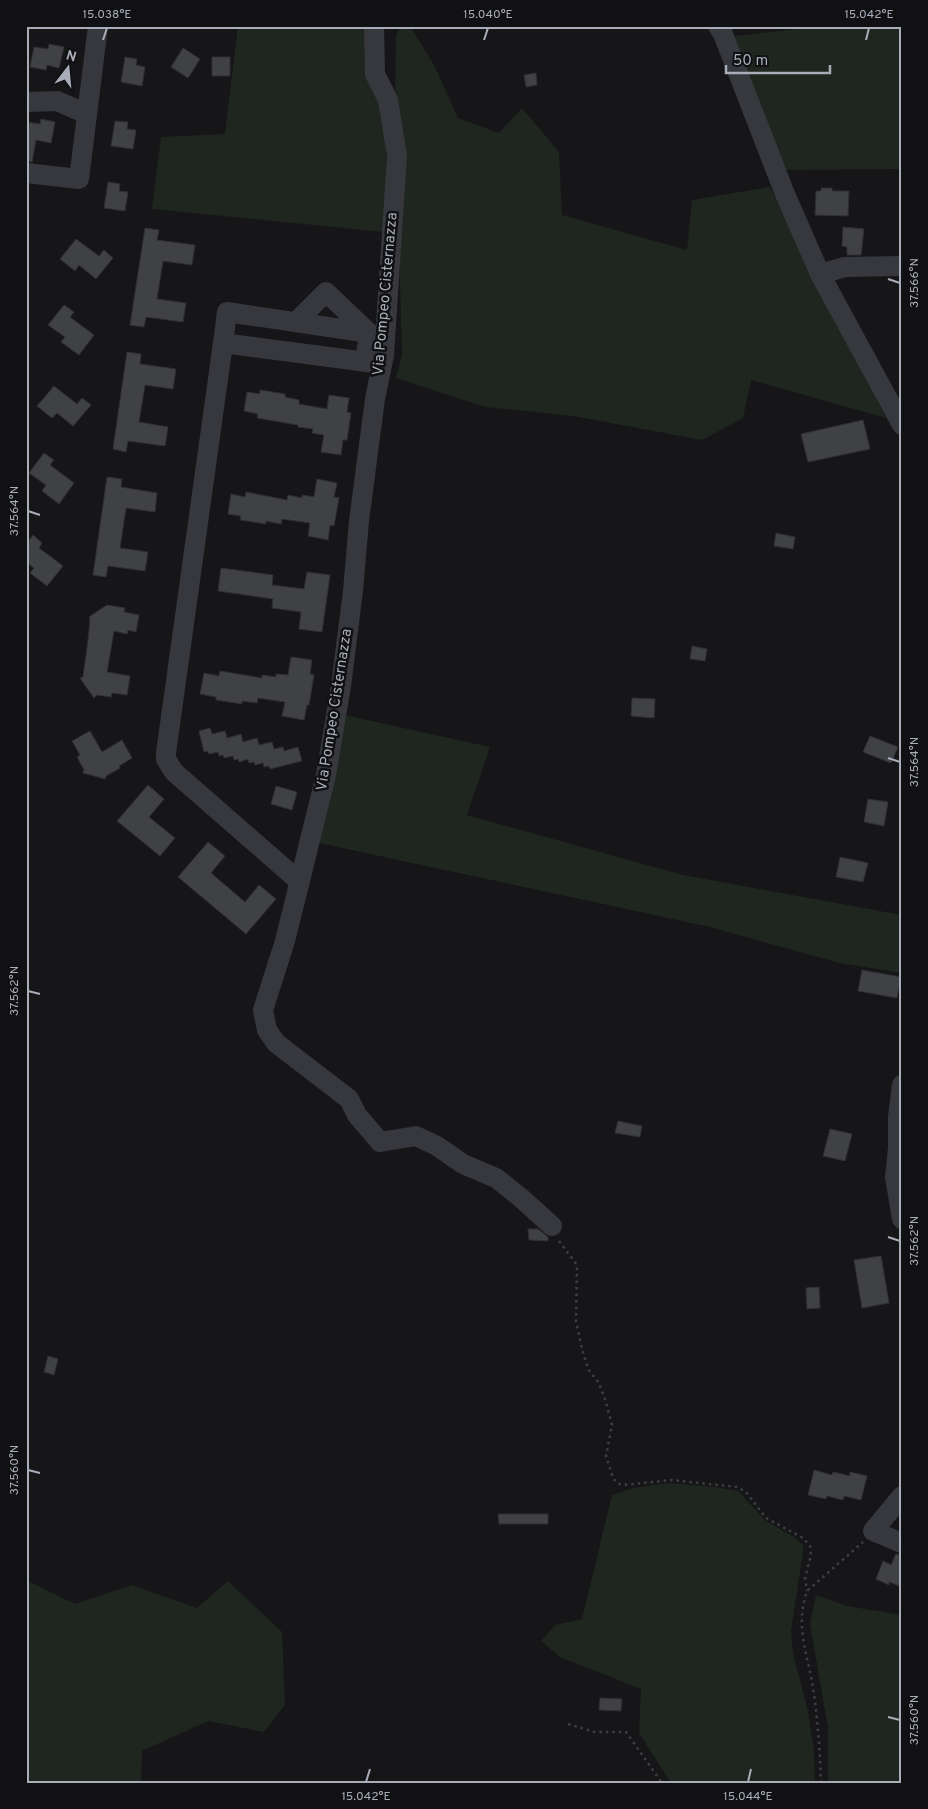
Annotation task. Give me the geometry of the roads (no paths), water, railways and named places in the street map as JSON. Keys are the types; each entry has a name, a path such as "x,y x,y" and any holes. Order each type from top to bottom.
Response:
{"street":[{"path":"26,173 79,179 98,26"},
{"name":"Via Pompeo Cisternazza","path":"374,26 375,74 388,100 397,156 373,363 375,399 358,521 353,591 326,775 282,953 274,971 263,1010 267,1030 276,1043 349,1099 357,1115 380,1142 416,1136 437,1146 464,1164 496,1178 552,1226"},
{"path":"718,26 723,34 785,194 820,274 902,425"},
{"path":"26,102 57,101 87,114"},
{"path":"820,274 845,267 902,266"},
{"path":"223,343 373,363 369,333 326,292 296,322"},
{"path":"300,882 174,772 166,759 227,312 369,333"},
{"path":"902,1085 898,1117 900,1149 895,1177 902,1218"},
{"path":"902,1496 873,1531 902,1543"}]}
